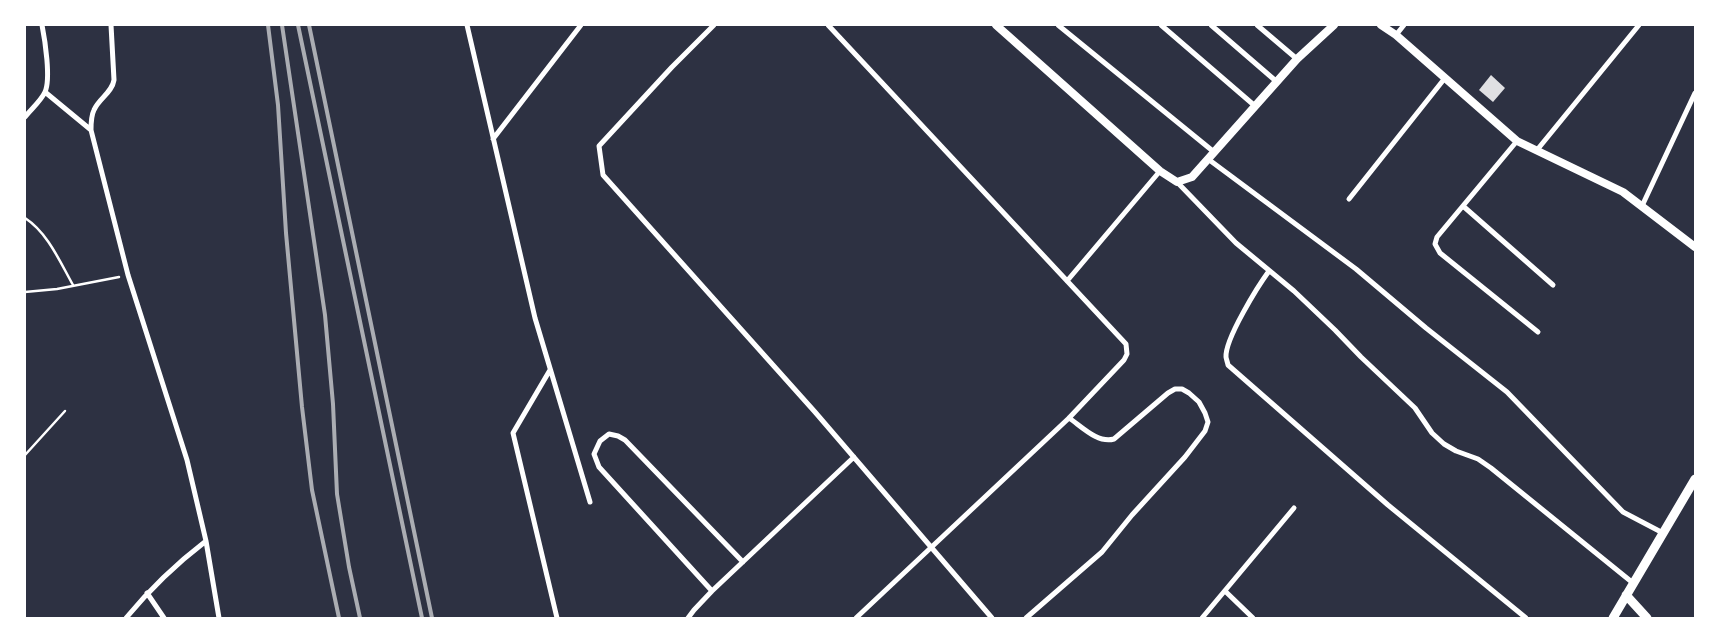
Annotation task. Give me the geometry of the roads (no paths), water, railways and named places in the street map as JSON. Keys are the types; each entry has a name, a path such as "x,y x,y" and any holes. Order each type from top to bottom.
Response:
{"main road":[{"path":"1613,618 1695,479"},
{"path":"1626,595 1647,618"}],"street":[{"path":"25,117 45,92 48,81 46,41 42,25"},
{"path":"111,25 113,87 95,108 91,130 128,275 187,460 206,541 219,618"},
{"path":"467,25 535,318 590,502"},
{"path":"493,139 581,25"},
{"path":"714,25 672,66 599,146 603,175 854,456 992,618"},
{"path":"828,25 1126,344 1127,354 1124,360 1068,418 856,618"},
{"path":"996,25 1160,171 1177,182 1236,243 1335,330 1414,408 1432,433 1444,444 1456,451 1478,459 1491,468 1633,584"},
{"path":"1058,25 1214,152"},
{"path":"1161,25 1255,106"},
{"path":"1211,25 1277,82"},
{"path":"1257,25 1297,59"},
{"path":"1177,182 1192,177 1297,59 1334,25"},
{"path":"1381,25 1396,35 1517,141 1622,192 1695,247"},
{"path":"1396,35 1404,25"},
{"path":"1537,150 1640,25"},
{"path":"1349,199 1445,78"},
{"path":"45,92 91,130"},
{"path":"1642,206 1695,94"},
{"path":"1517,141 1437,237 1436,244 1440,253 1538,332"},
{"path":"1208,159 1356,269 1426,328 1507,392 1623,512 1663,533"},
{"path":"1067,281 1160,171"},
{"path":"1463,206 1553,285"},
{"path":"1269,271 1254,292 1227,346 1226,358 1228,365 1388,505 1526,618"},
{"path":"550,370 513,433 557,618"},
{"path":"1026,618 1102,552 1132,515 1192,448 1205,431 1208,422 1199,402 1182,389 1176,389 1168,393 1114,440 1101,440 1068,418"},
{"path":"712,591 599,467 594,454 600,441 608,434 625,440 743,562"},
{"path":"688,618 712,591 854,456"},
{"path":"1202,618 1294,508"},
{"path":"126,618 147,593 176,565 206,541"},
{"path":"1225,592 1253,618"},
{"path":"147,593 164,618"}],"railway":[{"path":"268,25 278,105 286,233 302,407 312,490 339,618"},
{"path":"282,25 325,315 333,404 337,494 349,567 360,618"},
{"path":"298,25 422,618"},
{"path":"309,25 432,618"}]}
